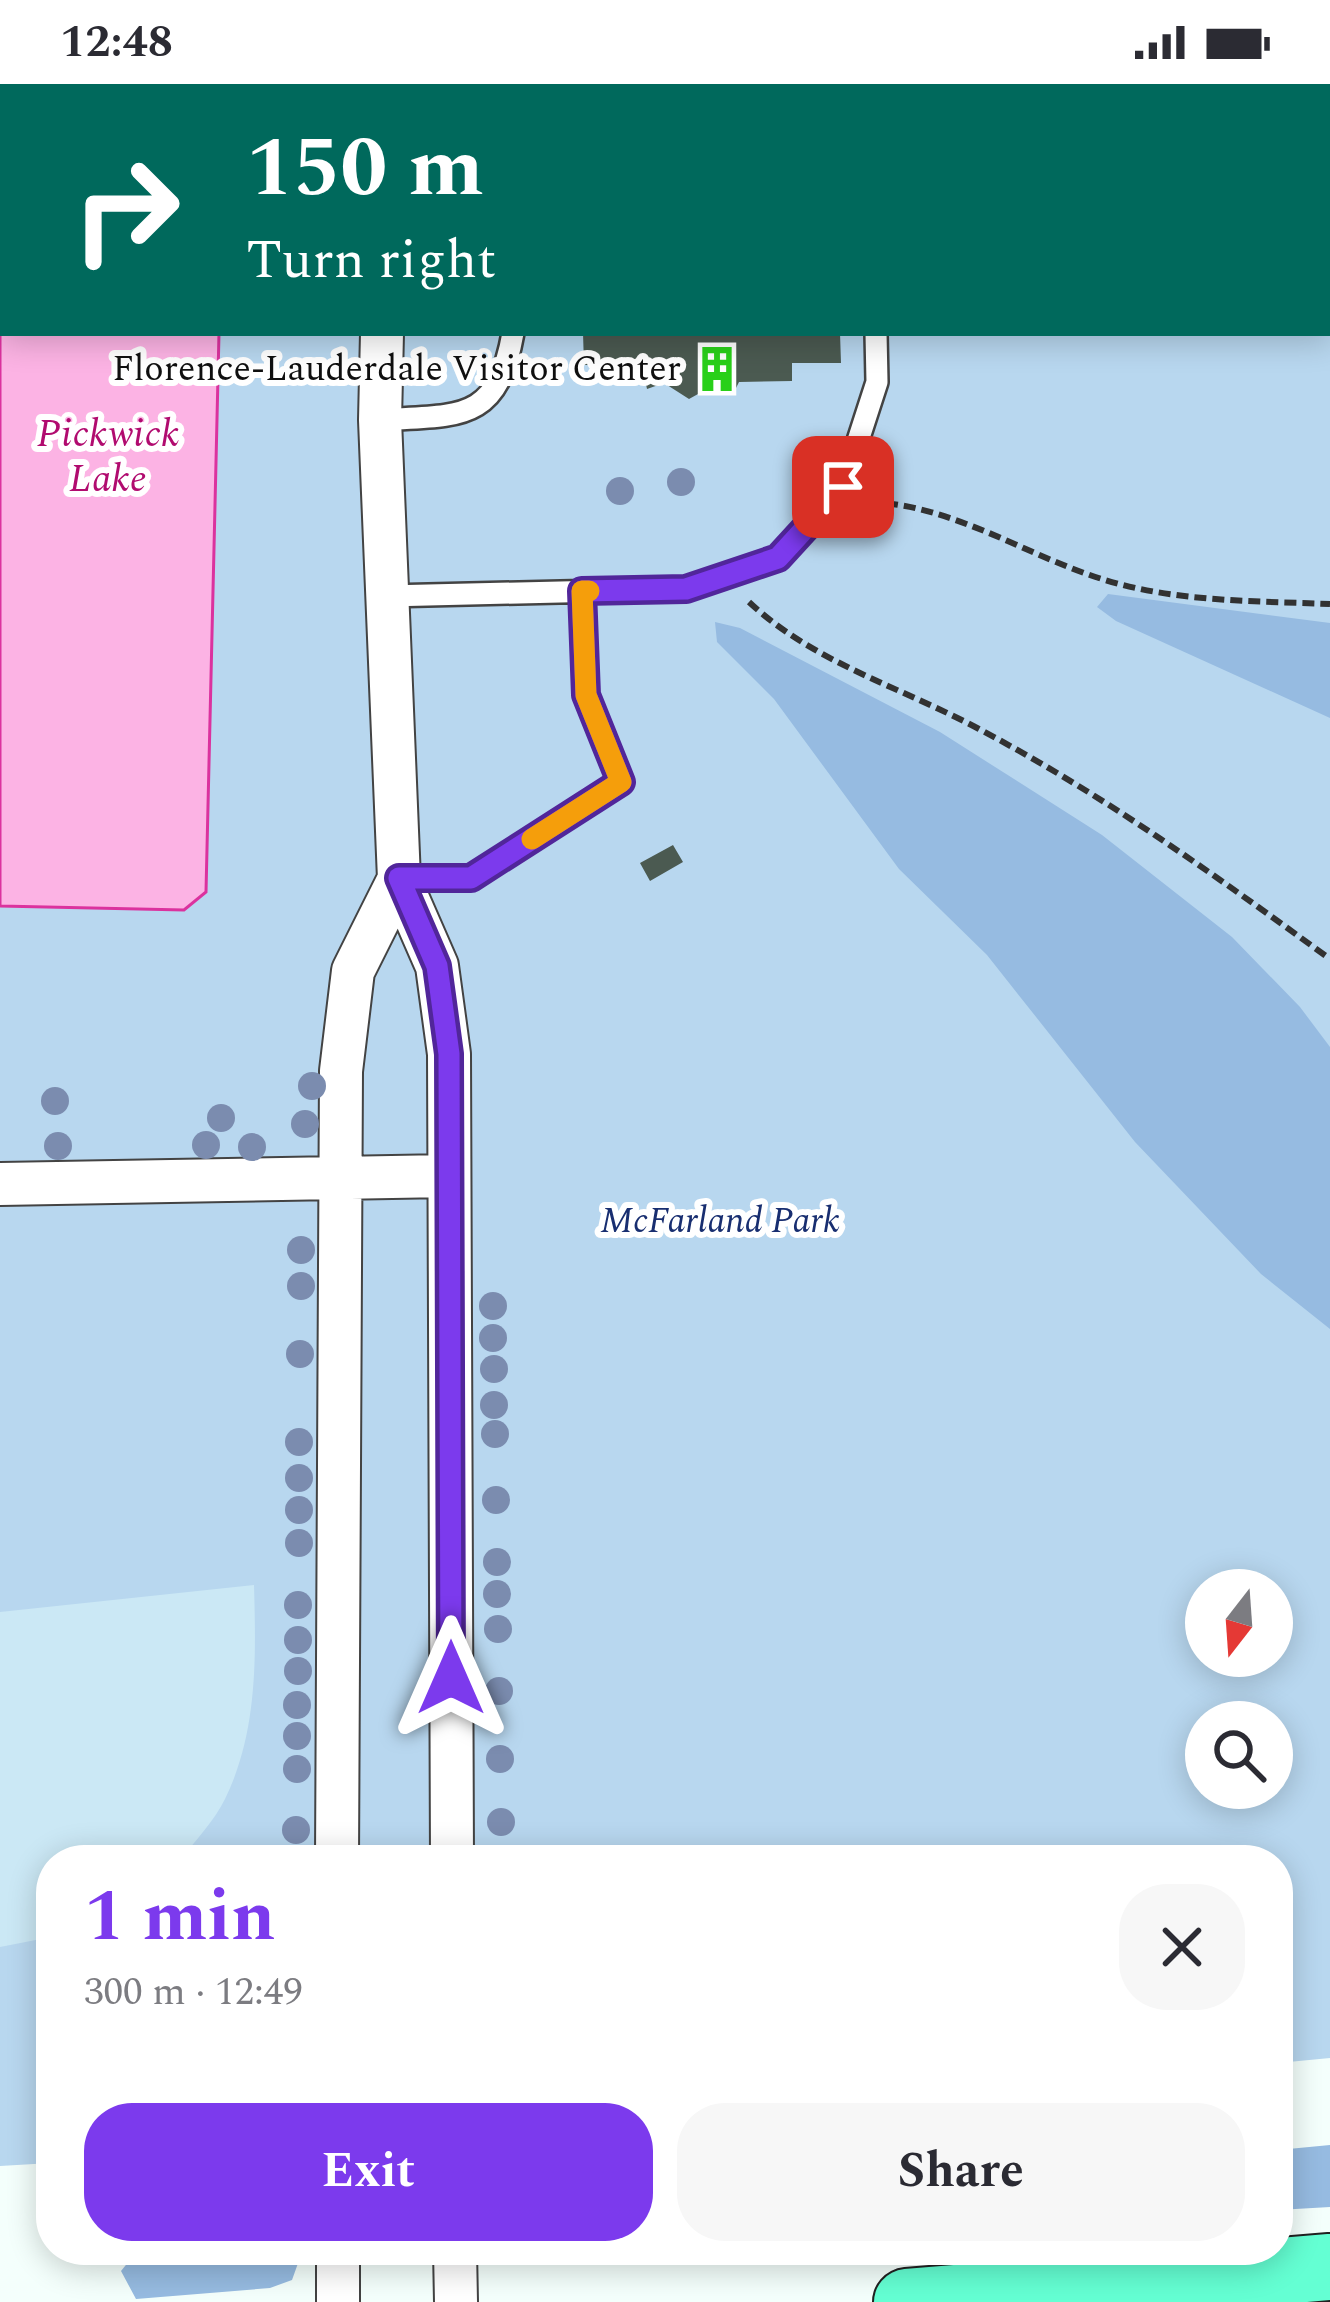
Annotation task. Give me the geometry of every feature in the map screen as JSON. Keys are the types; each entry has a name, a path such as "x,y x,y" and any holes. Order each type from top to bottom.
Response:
{"main road":[{"path":"907,2302 1330,2267"}],"street":[{"path":"382,336 380,420 399,878 437,966 449,1054 452,1845"},
{"path":"338,1845 341,1071 353,971 399,878"},
{"path":"0,1184 447,1177"},
{"path":"338,2265 338,2302"},
{"path":"455,2265 456,2302"}],"lane":[{"path":"380,420 475,409 504,379 511,336"},
{"path":"387,596 686,589 778,558 843,487 877,382 876,336"},
{"path":"399,878 471,878 621,782 586,695 582,591"}],"path":[{"path":"852,501 894,502 1002,537 1104,580 1215,599 1330,604"},
{"path":"749,602 787,638 978,728 1148,826 1330,959"}],"green space":[{"name":"McFarland Park","path":"219,336 1330,336 1330,2058 1293,2062 1293,1845 36,1845 36,2164 0,2166 0,906 184,909 212,598"}],"shaded area":[{"path":"1108,594 1330,623 1330,718 1116,621 1097,607"},
{"path":"715,622 740,628 940,732 1102,835 1232,937 1300,1007 1330,1047 1330,1329 1261,1274 1135,1142 987,955 899,869 774,699 717,642"},
{"path":"254,1585 249,1721 236,1773 216,1815 192,1845 36,1845 36,1940 0,1947 0,1612"},
{"path":"1330,2145 1330,2207 1293,2209 1293,2149"},
{"path":"126,2265 297,2265 292,2280 270,2288 136,2299 121,2271"}],"water":[{"name":"Pickwick Lake","path":"0,336 219,336 206,892 184,910 0,906"}],"building":[{"name":"Florence-Lauderdale Visitor Center","path":"583,336 840,336 841,363 792,363 792,381 739,382 735,390 718,383 689,399 664,383 647,389 642,365 584,365"},
{"path":"673,845 683,862 650,881 640,863"}],"slow traffic":[{"path":"532,839 621,782 586,695 582,591 589,591"}],"place":[{"name":"Florence-Lauderdale Visitor Center","path":"717,369"}],"route":[{"path":"451,1678 449,1054 437,966 399,878 471,878 621,782 586,695 582,591 686,589 778,558 843,487"}]}
